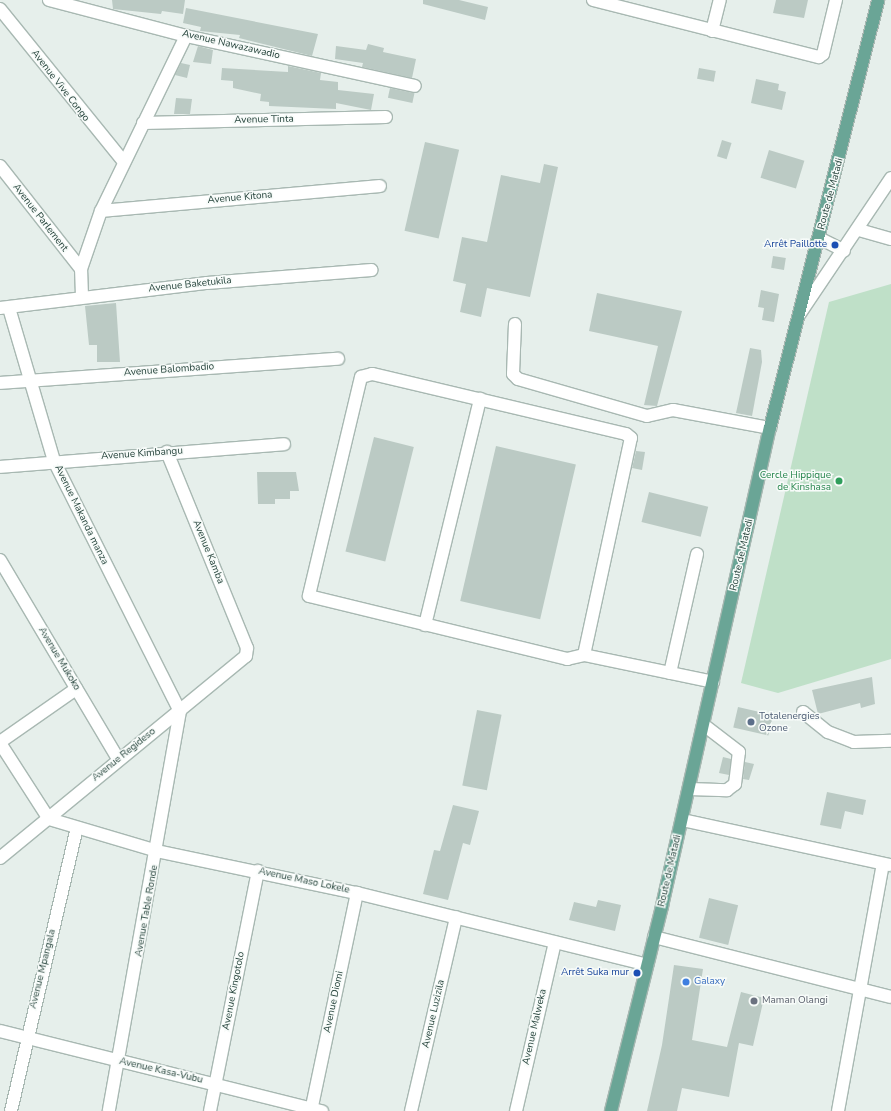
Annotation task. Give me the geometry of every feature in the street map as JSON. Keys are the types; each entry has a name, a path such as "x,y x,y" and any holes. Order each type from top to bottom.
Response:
{"main road":[{"name":"Route de Matadi","path":"611,1111 682,820 770,428 878,0"}],"street":[{"name":"Avenue Nawazawadio","path":"49,0 186,36 414,86"},
{"path":"593,0 819,57 823,54 836,0"},
{"path":"712,31 720,0"},
{"name":"Avenue Vive Congo","path":"0,9 123,161"},
{"path":"82,296 81,269 101,211 123,161 186,36"},
{"name":"Avenue Tinta","path":"143,123 386,117"},
{"name":"Avenue Parlement","path":"0,166 81,269"},
{"path":"798,316 859,230 891,178"},
{"name":"Avenue Kitona","path":"101,211 380,186"},
{"path":"859,230 891,239"},
{"path":"819,238 844,252"},
{"name":"Avenue Baketukila","path":"5,308 82,296 371,270"},
{"name":"Avenue Makanda manza","path":"5,308 32,379 54,460 180,710"},
{"path":"515,324 513,374 518,379 647,416 673,410 770,428"},
{"name":"Avenue Balombadio","path":"0,383 32,379 338,359"},
{"path":"584,655 631,438 626,434 372,374 361,377 308,593 313,598 567,659 584,655 713,682"},
{"path":"424,625 480,399"},
{"name":"Avenue Kimbangu","path":"0,467 54,460 284,444"},
{"name":"Avenue Kamba","path":"168,452 247,652"},
{"path":"670,673 697,554"},
{"name":"Avenue Mukoko","path":"0,560 118,759"},
{"name":"Avenue Regideso","path":"0,858 118,759 244,660 247,652"},
{"path":"49,818 0,742 76,689"},
{"name":"Avenue Table Ronde","path":"109,1111 121,1062 180,710"},
{"path":"803,712 828,732 854,742 891,741"},
{"path":"689,789 727,790 735,784 739,752 704,724"},
{"name":"Avenue Maso Lokele","path":"49,818 77,828 157,851 357,893 647,965"},
{"path":"682,820 887,865 860,989 838,1111"},
{"name":"Avenue Mpangala","path":"11,1111 26,1038 77,828"},
{"name":"Avenue Kingotolo","path":"210,1111 258,871"},
{"name":"Avenue Diomi","path":"315,1110 357,893"},
{"name":"Avenue Luzizila","path":"411,1111 456,917"},
{"path":"654,936 891,997"},
{"name":"Avenue Malweka","path":"516,1111 555,942"},
{"name":"Avenue Kasa-Vubu","path":"0,1032 121,1062 216,1083 315,1110"}],"green space":[{"name":"Cercle Hippique de Kinshasa","path":"891,284 891,659 778,693 741,683 829,302"}],"building":[{"path":"112,0 185,0 183,14 162,11 161,14 113,9"},
{"path":"423,0 459,0 488,7 485,20 423,4"},
{"path":"776,0 808,0 804,18 773,13"},
{"path":"186,8 318,34 312,56 239,38 240,35 200,31 201,27 183,23"},
{"path":"368,44 384,48 383,52 416,59 412,78 362,67 363,63 335,59 336,46 366,50"},
{"path":"198,46 213,50 211,64 193,62"},
{"path":"181,63 190,65 187,78 175,75"},
{"path":"288,66 321,73 320,80 338,82 338,90 374,94 371,110 336,103 336,109 269,106 269,102 260,101 261,94 233,88 233,81 221,80 222,68 288,72"},
{"path":"699,68 716,71 714,82 697,79"},
{"path":"756,79 779,84 778,90 786,92 782,110 751,103"},
{"path":"390,88 414,93 412,103 388,98"},
{"path":"176,98 192,99 190,114 174,114"},
{"path":"722,140 732,143 727,159 717,156"},
{"path":"425,142 459,150 439,239 405,231"},
{"path":"769,150 804,161 796,189 761,178"},
{"path":"544,164 558,167 530,297 487,288 481,317 460,312 466,284 453,281 462,237 487,242 501,175 540,183"},
{"path":"773,256 786,258 784,270 771,268"},
{"path":"761,290 779,294 774,322 762,320 764,308 758,307"},
{"path":"597,293 682,311 657,406 644,405 658,346 589,331"},
{"path":"116,303 120,362 97,362 97,345 89,345 85,306"},
{"path":"750,348 761,350 762,362 752,416 736,413"},
{"path":"374,437 414,447 385,561 345,551"},
{"path":"496,446 576,464 540,619 460,601"},
{"path":"636,451 645,452 642,470 632,468"},
{"path":"257,472 296,472 299,491 290,491 290,499 275,499 275,504 258,504"},
{"path":"649,492 708,507 701,537 642,522"},
{"path":"872,677 875,704 861,708 860,703 818,714 812,690"},
{"path":"738,707 773,715 768,736 733,727"},
{"path":"477,710 502,715 487,790 462,786"},
{"path":"723,757 731,759 729,775 719,773"},
{"path":"745,762 754,764 749,780 743,779"},
{"path":"827,792 866,800 863,815 845,811 841,829 820,825"},
{"path":"453,805 479,811 470,845 463,843 448,900 423,894 434,850 440,851"},
{"path":"709,898 738,905 728,945 699,938"},
{"path":"598,900 621,905 615,931 569,920 574,902 596,907"},
{"path":"674,965 703,969 692,1040 727,1047 741,992 764,998 753,1046 739,1043 729,1097 682,1088 677,1111 647,1111 662,1045"}],"place":[{"name":"Arrêt Paillotte","path":"835,245"},
{"name":"Cercle Hippique de Kinshasa","path":"839,481"},
{"name":"Totalenergies Ozone","path":"751,722"},
{"name":"Arrêt Suka mur","path":"637,973"},
{"name":"Galaxy","path":"686,982"},
{"name":"Maman Olangi","path":"754,1001"}]}
